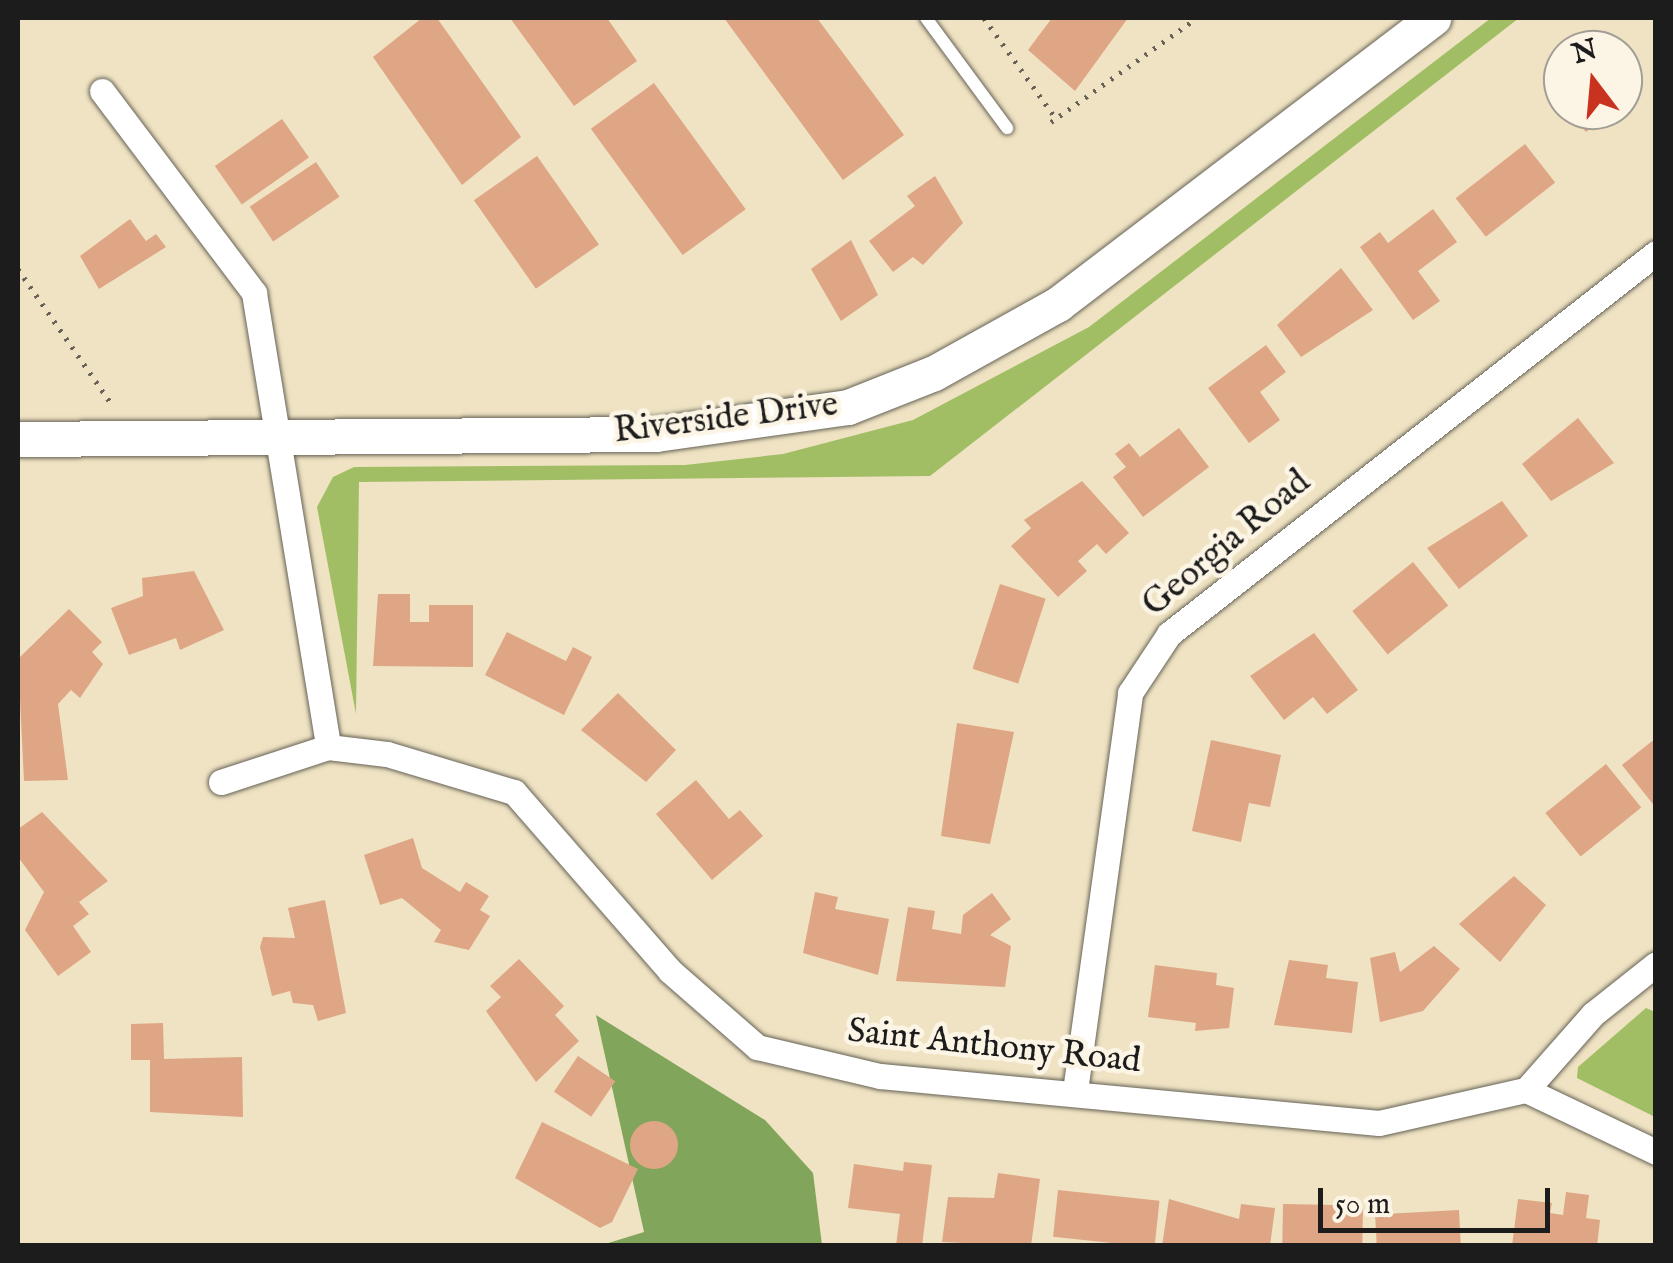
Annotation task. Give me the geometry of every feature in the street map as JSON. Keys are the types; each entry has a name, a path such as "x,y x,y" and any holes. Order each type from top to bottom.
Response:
{"main road":[{"name":"Riverside Drive","path":"18,439 656,434 848,407 934,373 1058,304 1434,18"}],"street":[{"path":"102,91 242,269 279,437 328,747"},
{"name":"Georgia Road","path":"1075,1092 1130,693 1168,634 1656,253"},
{"name":"Saint Anthony Road","path":"222,782 328,747 387,754 514,792 670,970 757,1047 880,1076 1379,1122 1526,1090"},
{"path":"1656,964 1593,1014 1526,1090 1656,1152"}],"lane":[{"path":"926,18 1007,128"}],"path":[{"path":"984,18 1053,120 1197,18"},
{"path":"18,269 117,412 119,440"}],"green space":[{"path":"1491,18 1519,18 930,476 359,482 356,714 317,507 333,477 354,467 685,465 783,454 913,420 1089,327"},
{"path":"1646,1008 1655,1012 1655,1117 1577,1078 1578,1067"},
{"path":"596,1015 765,1120 813,1173 822,1245 602,1245 644,1232"}],"building":[{"path":"422,18 437,18 521,137 462,185 373,57"},
{"path":"510,18 607,18 637,61 574,106"},
{"path":"724,18 817,18 904,135 843,180"},
{"path":"1052,18 1128,18 1075,91 1028,50"},
{"path":"654,83 746,209 683,255 591,129"},
{"path":"282,119 309,158 242,205 215,166"},
{"path":"1525,144 1555,183 1486,237 1456,198"},
{"path":"537,156 599,244 536,289 474,200"},
{"path":"316,162 339,197 273,242 250,207"},
{"path":"935,176 963,223 923,265 913,257 893,272 869,241 915,206 907,196"},
{"path":"1433,209 1457,242 1418,271 1440,301 1413,320 1360,247 1380,232 1388,243"},
{"path":"130,219 146,241 156,234 166,247 99,289 80,256"},
{"path":"851,240 878,295 841,321 811,269"},
{"path":"1341,268 1373,310 1301,357 1277,325"},
{"path":"1266,345 1286,372 1260,392 1280,420 1249,443 1208,388"},
{"path":"1578,418 1614,463 1551,501 1522,464"},
{"path":"1179,428 1209,467 1143,517 1113,477 1126,467 1115,454 1129,443 1140,457"},
{"path":"1082,481 1129,533 1106,554 1097,544 1078,561 1087,571 1058,597 1011,546 1031,528 1024,520"},
{"path":"1502,501 1528,536 1459,589 1427,548"},
{"path":"1413,562 1448,606 1388,655 1352,611"},
{"path":"194,571 224,630 180,650 176,638 129,655 111,608 143,596 142,578"},
{"path":"1000,584 1046,599 1018,683 972,669"},
{"path":"378,594 410,594 410,622 429,622 429,605 473,605 473,667 373,666"},
{"path":"69,609 102,642 92,652 103,664 80,698 71,690 58,704 68,780 24,781 18,659"},
{"path":"507,632 566,661 573,647 592,657 564,715 485,675"},
{"path":"1314,633 1358,690 1327,714 1313,697 1284,720 1250,676"},
{"path":"618,693 676,750 646,782 581,730"},
{"path":"957,723 1014,732 990,844 941,836"},
{"path":"1656,738 1656,808 1622,765"},
{"path":"1211,740 1281,755 1270,807 1249,803 1241,842 1192,831"},
{"path":"1606,764 1641,808 1581,857 1545,813"},
{"path":"696,780 729,819 740,810 763,836 712,880 656,814"},
{"path":"42,812 108,881 79,902 89,914 73,926 91,952 58,976 25,930 44,892 18,857 18,829"},
{"path":"413,838 422,868 460,892 466,882 489,896 480,910 490,916 469,950 434,942 441,930 402,898 380,905 364,855"},
{"path":"1514,876 1546,905 1500,962 1459,924"},
{"path":"815,892 838,897 835,909 889,919 878,975 803,953"},
{"path":"992,893 1011,919 990,935 1011,946 1005,987 896,981 908,907 935,911 932,929 961,934 963,915"},
{"path":"325,900 346,1013 318,1021 313,1005 293,1003 290,991 272,996 260,947 263,937 295,938 288,908"},
{"path":"1434,946 1460,969 1423,1011 1380,1022 1370,958 1395,952 1400,972"},
{"path":"519,959 564,1006 555,1015 579,1041 536,1082 486,1011 501,997 490,986"},
{"path":"1289,960 1328,965 1326,978 1358,982 1352,1033 1274,1025"},
{"path":"1155,965 1217,973 1216,985 1234,988 1229,1028 1195,1031 1196,1023 1148,1017"},
{"path":"163,1023 164,1059 242,1057 243,1117 150,1112 150,1060 131,1060 131,1024"},
{"path":"578,1056 615,1081 591,1117 554,1092"},
{"path":"654,1121 671,1128 678,1145 671,1162 654,1169 637,1162 630,1145 637,1128"},
{"path":"542,1122 638,1169 612,1222 600,1228 515,1178"},
{"path":"904,1162 932,1165 922,1246 896,1246 900,1214 848,1208 854,1164 903,1171"},
{"path":"998,1173 1040,1179 1031,1246 942,1242 948,1197 994,1198"},
{"path":"1058,1190 1159,1201 1155,1246 1053,1237"},
{"path":"1566,1192 1589,1195 1586,1218 1600,1220 1597,1246 1512,1246 1518,1199 1552,1203 1550,1213 1563,1215"},
{"path":"1169,1199 1239,1219 1241,1204 1275,1208 1270,1246 1162,1246"},
{"path":"1283,1204 1363,1205 1362,1246 1282,1246"},
{"path":"1459,1210 1461,1246 1377,1246 1375,1214"}]}
